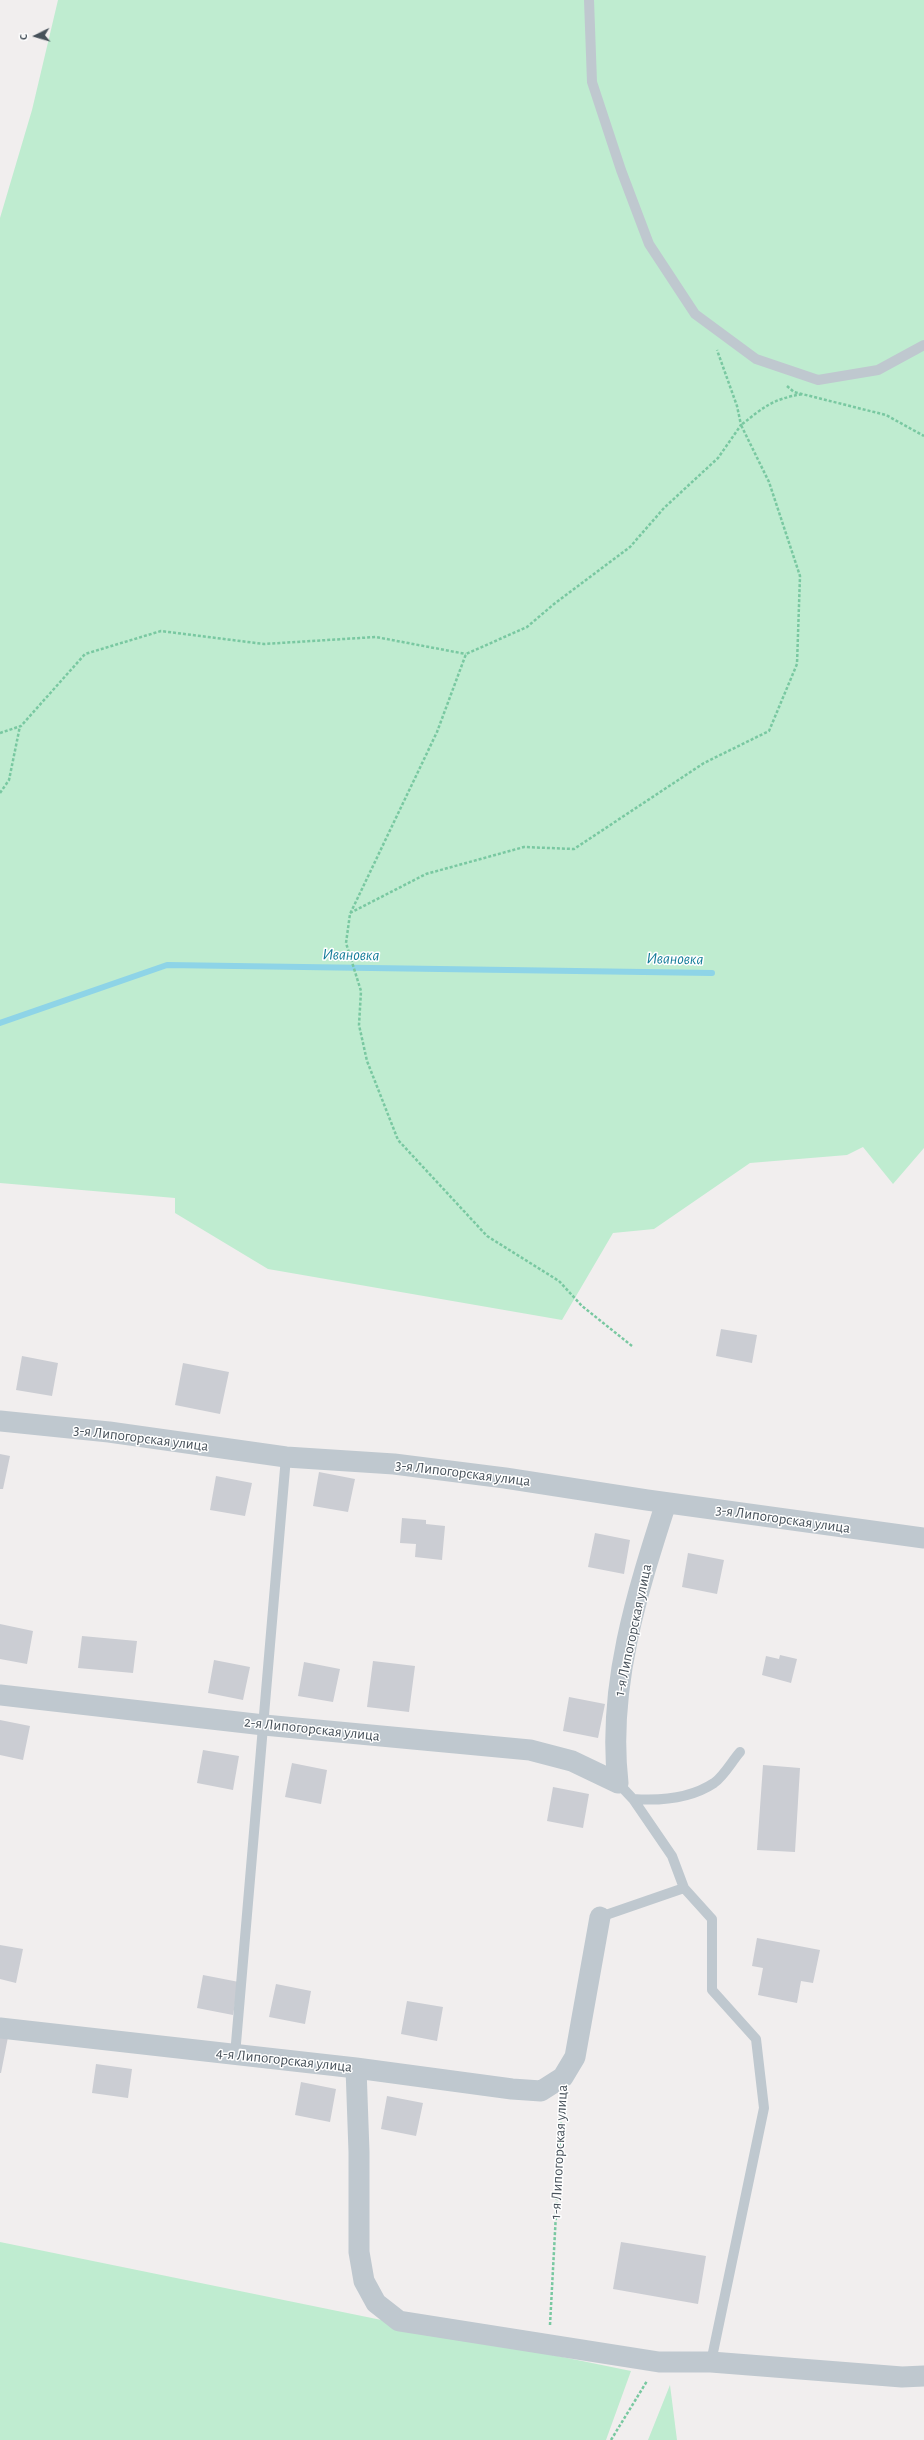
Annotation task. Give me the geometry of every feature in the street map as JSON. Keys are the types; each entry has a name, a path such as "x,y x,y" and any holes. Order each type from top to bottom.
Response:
{"street":[{"name":"3-я Липогорская улица","path":"0,1421 109,1432 286,1457 394,1464 474,1474 666,1503 924,1538"},
{"name":"1-я Липогорская улица","path":"618,1783 615,1756 617,1702 627,1640 644,1570 666,1503"},
{"name":"2-я Липогорская улица","path":"0,1695 264,1725 530,1750 572,1761 618,1783"},
{"name":"1-я Липогорская улица","path":"563,2077 575,2057 581,2031 600,1917"},
{"name":"4-я Липогорская улица","path":"0,2028 356,2068 512,2090 541,2091 563,2077"},
{"path":"356,2068 359,2152 359,2252 364,2280 376,2303 399,2321 659,2362 711,2362 902,2378 924,2376"}],"lane":[{"path":"590,0 592,82 620,170 649,244 695,314 756,359 818,380 878,370 924,345"},
{"path":"235,2055 286,1457"},
{"path":"633,1799 660,1801 686,1796 715,1782 740,1752"},
{"path":"618,1783 633,1799 672,1856 684,1888 712,1919 712,1990 756,2039 764,2108 711,2362"},
{"path":"600,1917 684,1888"}],"path":[{"path":"350,914 426,874 524,848 574,849 704,763 769,731 797,664 800,576 769,482 741,425 737,406 715,346"},
{"path":"783,383 794,392 886,415 924,436"},
{"path":"0,793 9,780 21,726 85,654 161,630 264,644 376,638 466,654 527,628 554,604 630,547 664,508 718,458 741,425 766,405 781,398 803,394"},
{"path":"466,654 437,732 350,914 346,944 361,991 359,1025 367,1061 398,1140 487,1236 559,1281 582,1306 632,1346"},
{"path":"0,733 21,726"},
{"name":"1-я Липогорская улица","path":"549,2344 563,2077"},
{"path":"611,2440 659,2362"}],"green space":[{"path":"58,0 924,0 924,1148 893,1184 863,1147 847,1155 750,1163 654,1229 613,1233 562,1320 268,1269 175,1213 175,1198 0,1183 0,218 32,110"},
{"path":"0,2242 631,2371 606,2440 0,2440"},
{"path":"670,2385 677,2440 648,2440"}],"building":[{"path":"721,1329 757,1335 752,1363 716,1356"},
{"path":"22,1356 58,1363 52,1396 16,1390"},
{"path":"183,1363 229,1372 220,1414 175,1405"},
{"path":"0,1454 10,1456 3,1489 0,1489"},
{"path":"319,1472 355,1479 348,1512 313,1506"},
{"path":"216,1476 252,1483 245,1516 210,1510"},
{"path":"402,1518 426,1520 426,1524 445,1526 442,1560 415,1557 416,1544 400,1543"},
{"path":"595,1533 630,1540 624,1574 588,1567"},
{"path":"688,1553 724,1560 717,1594 682,1587"},
{"path":"0,1624 33,1631 27,1664 0,1659"},
{"path":"82,1636 137,1641 133,1673 78,1668"},
{"path":"780,1655 797,1659 791,1683 762,1675 766,1656 779,1659"},
{"path":"214,1660 250,1667 243,1700 208,1693"},
{"path":"373,1661 415,1666 409,1712 367,1707"},
{"path":"304,1662 340,1669 333,1702 298,1696"},
{"path":"569,1697 605,1704 598,1738 563,1731"},
{"path":"0,1720 30,1726 23,1760 0,1755"},
{"path":"203,1750 239,1756 233,1790 197,1783"},
{"path":"292,1763 327,1770 321,1804 285,1797"},
{"path":"763,1765 800,1768 795,1852 757,1850"},
{"path":"553,1787 589,1794 583,1828 547,1821"},
{"path":"757,1938 820,1950 813,1983 801,1981 797,2003 758,1995 763,1968 752,1966"},
{"path":"0,1945 23,1949 16,1983 0,1979"},
{"path":"203,1975 239,1982 233,2015 197,2008"},
{"path":"276,1984 311,1991 305,2024 269,2017"},
{"path":"407,2001 443,2007 437,2041 401,2034"},
{"path":"0,2036 8,2037 1,2073 0,2073"},
{"path":"96,2064 132,2069 128,2098 92,2093"},
{"path":"301,2082 336,2089 330,2122 295,2115"},
{"path":"387,2096 423,2103 416,2136 381,2129"},
{"path":"621,2242 706,2256 698,2304 613,2289"}],"waterway":[{"name":"Ивановка","path":"0,1023 167,965 712,973"}]}
